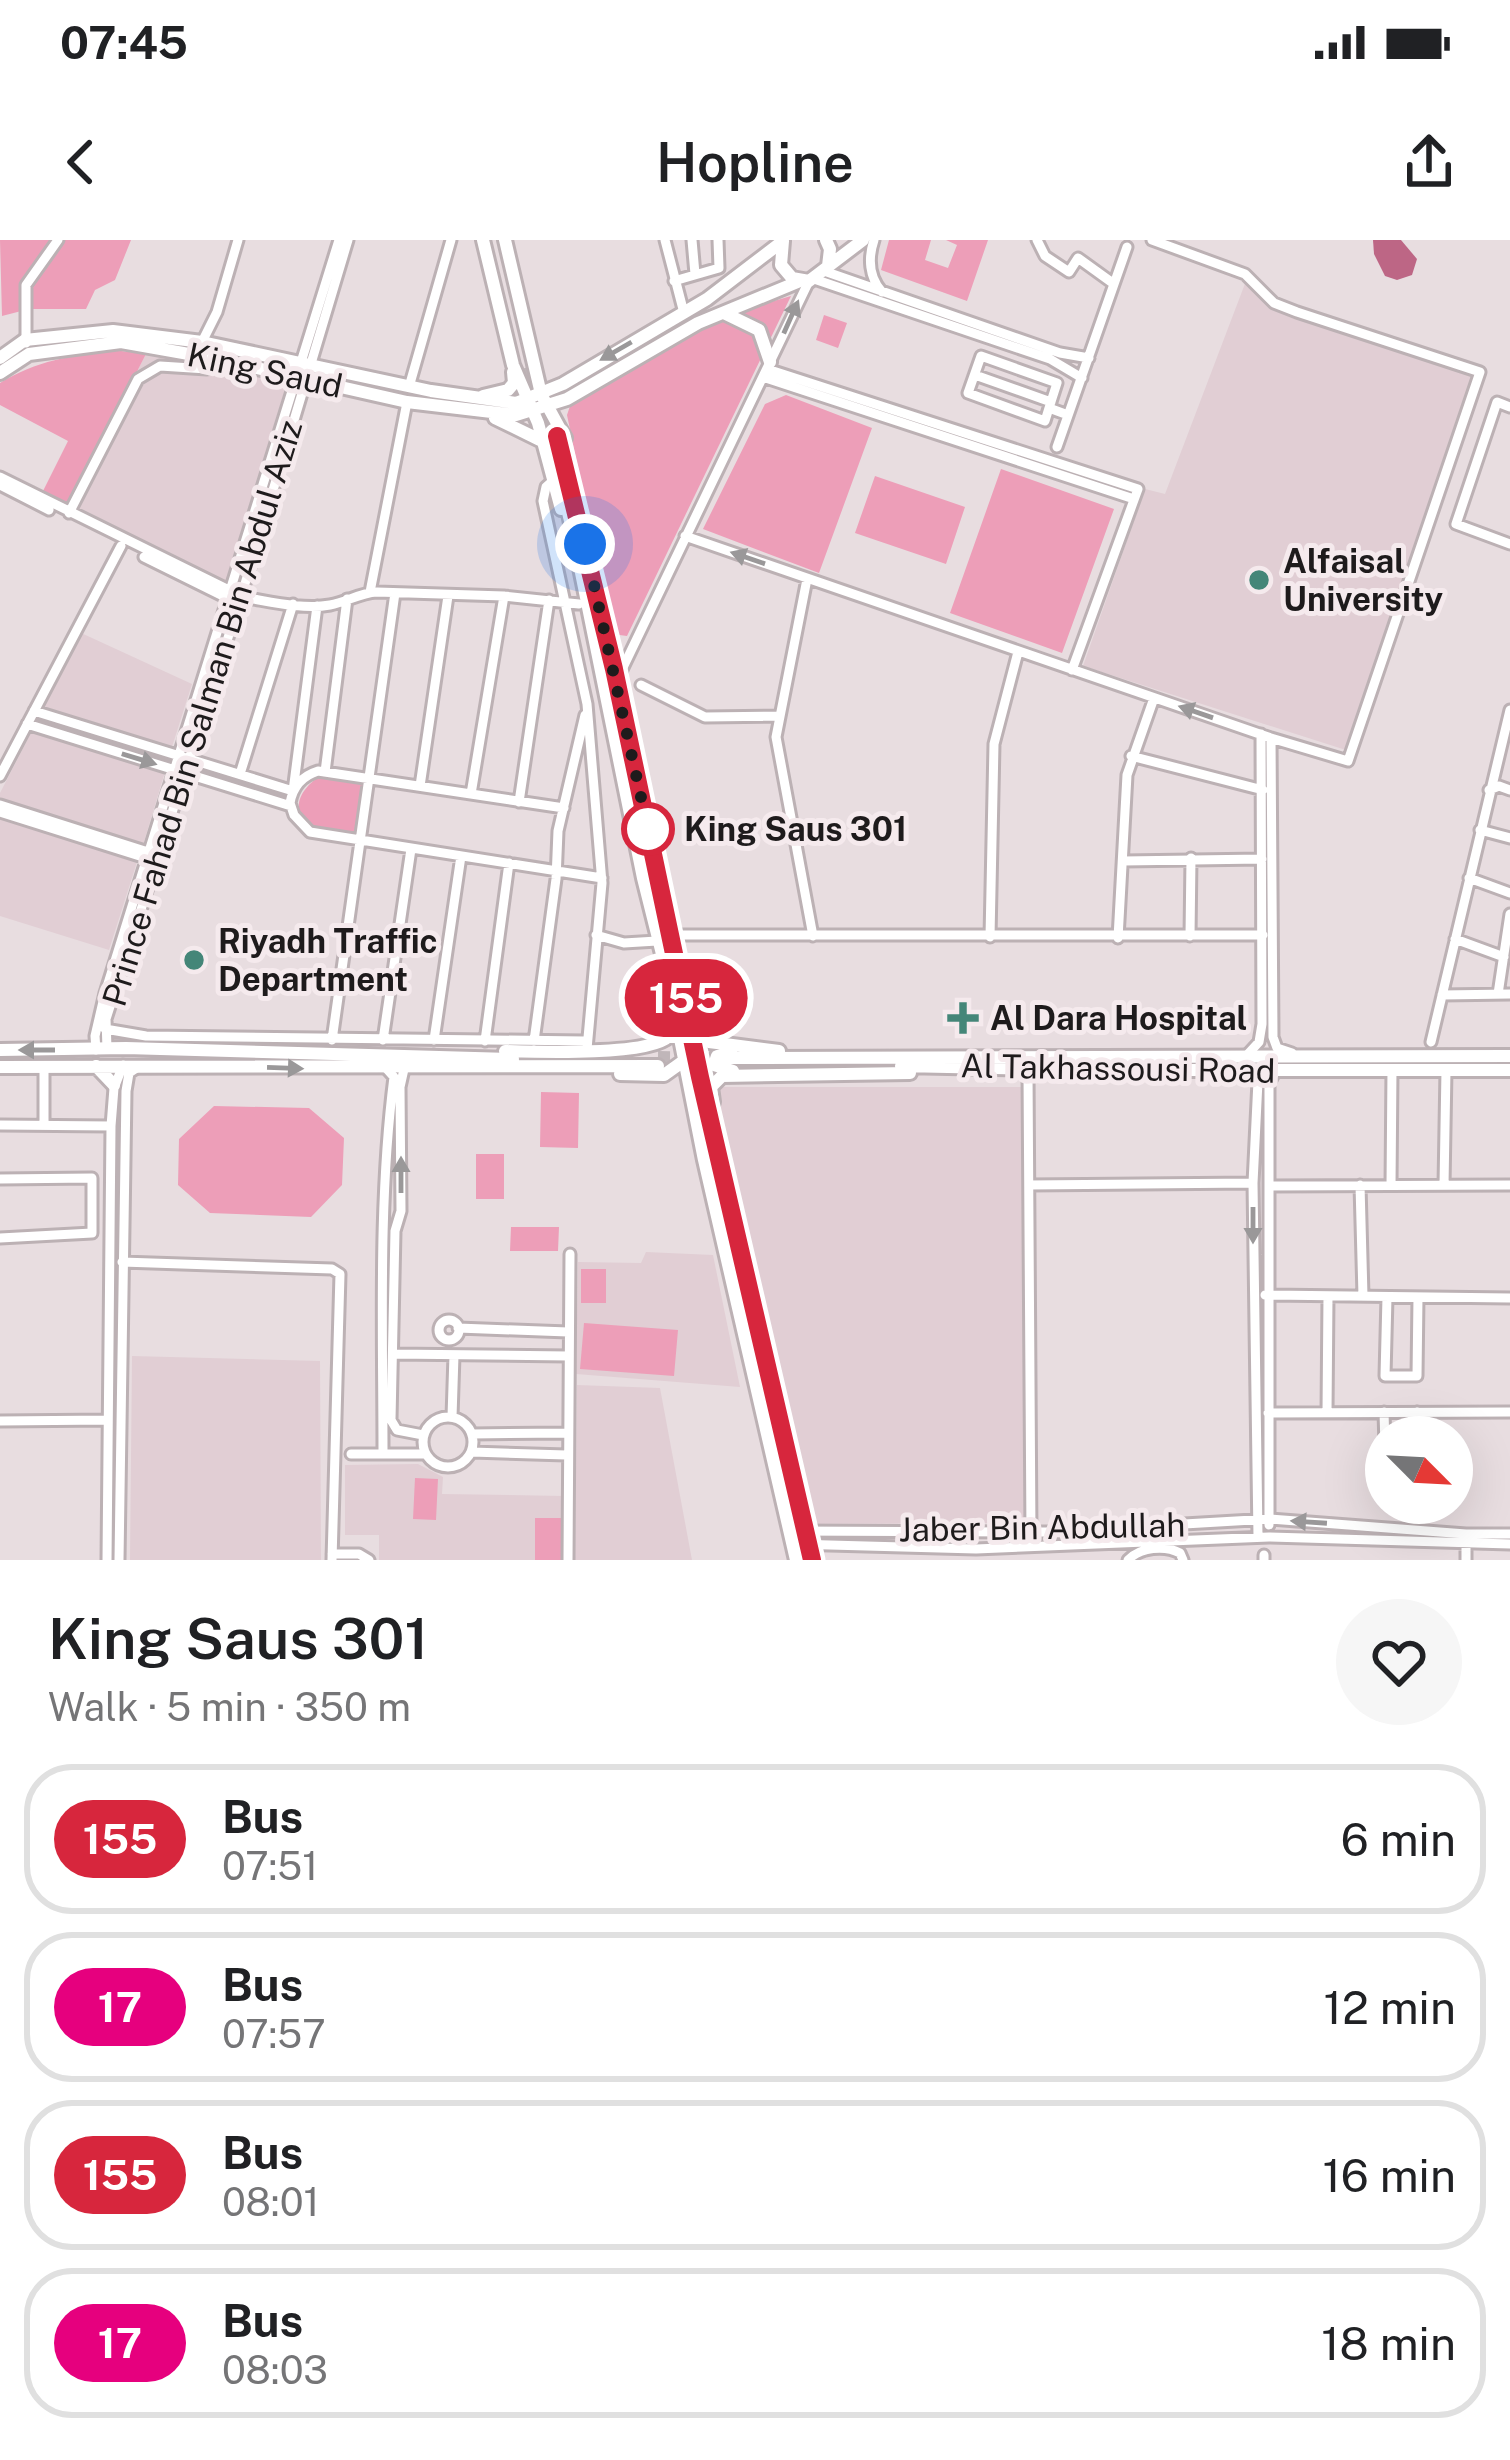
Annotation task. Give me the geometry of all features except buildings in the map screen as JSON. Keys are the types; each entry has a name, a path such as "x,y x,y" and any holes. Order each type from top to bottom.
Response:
{"main road":[{"path":"487,240 521,366 568,449"},
{"path":"503,240 524,381 535,375 531,348"},
{"path":"503,240 541,376 562,384"},
{"name":"King Saud","path":"0,373 27,347 121,342 303,372 516,416 684,313 784,240"},
{"path":"784,240 781,266 815,276 830,257 826,240"},
{"name":"King Saud","path":"538,399 567,399 698,323 815,276 863,240"},
{"path":"723,313 760,330 767,369"},
{"name":"King Saud","path":"0,358 27,347 113,331 202,342 303,372"},
{"path":"531,348 554,480"},
{"path":"480,406 512,388 521,366"},
{"path":"567,399 563,414 568,449 664,938"},
{"path":"480,406 539,438 554,480"},
{"path":"568,449 558,430 544,429 573,603 598,659"},
{"path":"615,675 554,437 598,659 675,977 704,1160"},
{"path":"628,1049 660,1045 669,1036 675,977"},
{"path":"675,977 701,1037 719,1045 792,1052"},
{"path":"396,1065 586,1045 661,1053 668,1064 662,1070 628,1074"},
{"path":"0,1050 256,1051 493,1074 664,1075 718,1048 792,1052"},
{"path":"628,1049 670,1049 719,1073 1096,1070"},
{"path":"123,1065 139,1056 230,1051"},
{"path":"760,1073 723,1071 714,1064 715,1059 726,1053 792,1052 984,1058"},
{"name":"Al Takhassousi Road","path":"1510,1056 1298,1054 1248,1062 1096,1070 726,1061 984,1058 1248,1062 1276,1070 1510,1070"},
{"path":"0,1067 658,1061 490,1067 396,1065"},
{"path":"691,1061 718,1156 799,1537 796,1560"},
{"path":"94,1065 118,1088"},
{"path":"718,1156 710,1087 722,1076 760,1073"},
{"path":"628,1074 678,1084 704,1160 799,1537 812,1560"}],"street":[{"path":"27,347 26,286 58,240"},
{"path":"202,342 217,312 238,240"},
{"name":"Prince Fahad Bin Salman Bin Abdul Aziz","path":"184,757 228,594 344,240"},
{"path":"370,592 408,394 451,240"},
{"path":"665,240 684,313"},
{"path":"692,240 694,274"},
{"path":"674,281 719,268 718,240"},
{"path":"874,240 870,262 874,283 882,292"},
{"path":"1036,240 1045,256 1069,272 1078,258 1114,284"},
{"path":"685,536 1348,761 1480,372 1285,308 1245,274 1152,240"},
{"path":"1057,447 1127,247"},
{"path":"693,258 718,255"},
{"path":"815,276 882,292 1060,353 1089,358"},
{"path":"615,675 815,276"},
{"path":"815,276 1050,359 1082,378"},
{"path":"981,356 1057,383 1045,421 968,393 974,375 981,356"},
{"path":"69,513 139,379 160,366 207,369 217,359"},
{"path":"767,369 1136,494 1072,670"},
{"name":"Prince Fahad Bin Salman Bin Abdul Aziz","path":"101,1049 98,1021 147,855 241,597 303,372"},
{"path":"974,375 1068,415"},
{"path":"1510,407 1497,402 1456,524 1510,544"},
{"path":"0,481 228,594"},
{"path":"0,481 121,545 228,594"},
{"path":"0,776 121,545"},
{"path":"807,579 776,737 813,936"},
{"path":"105,1029 146,1036 586,1045 602,878 573,603 370,592 317,606 241,597"},
{"path":"332,1040 395,593"},
{"path":"419,786 448,596"},
{"path":"471,794 504,596"},
{"path":"325,772 347,598"},
{"path":"520,802 550,600"},
{"path":"240,774 293,604"},
{"path":"317,606 291,806 300,824 310,832 360,841 602,878"},
{"path":"990,937 994,744 1018,652"},
{"path":"641,685 705,717 780,716"},
{"path":"1118,938 1131,756 1154,698"},
{"path":"534,1041 558,831 587,704"},
{"path":"1431,1042 1510,710"},
{"path":"34,711 293,791"},
{"path":"27,724 291,806"},
{"path":"1264,1520 1254,1295 1258,1081 1248,1062 1262,1024 1266,736"},
{"path":"1266,736 1274,1037 1277,1048 1298,1054"},
{"path":"1131,756 1263,790"},
{"name":"Prince Fahad Bin Salman Bin Abdul Aziz","path":"101,1049 179,771"},
{"path":"293,791 305,775 325,772 564,808"},
{"path":"1489,790 1499,786 1510,790"},
{"path":"0,808 147,855"},
{"path":"1480,830 1510,838"},
{"path":"383,1040 411,849"},
{"path":"434,1040 461,856"},
{"path":"1190,936 1191,858"},
{"path":"1123,861 1262,859"},
{"path":"484,1041 509,863"},
{"path":"1469,878 1510,893"},
{"path":"1442,995 1504,994 1510,914"},
{"path":"596,935 621,943 813,936 1263,935"},
{"path":"1455,939 1505,965"},
{"path":"256,1051 267,1039"},
{"path":"107,1560 111,1126 123,1065"},
{"path":"119,1560 122,1262 118,1088 141,1065"},
{"path":"396,1065 400,1211 395,1232 393,1427 423,1435"},
{"path":"383,1454 384,1221 389,1105 396,1065"},
{"path":"44,1066 44,1125"},
{"path":"1264,1537 1269,1084 1276,1070"},
{"path":"1391,1185 1392,1070"},
{"path":"1444,1185 1446,1070"},
{"path":"1028,1073 1031,1547"},
{"path":"0,1125 111,1126"},
{"path":"0,1179 92,1178 92,1232 0,1238"},
{"path":"1028,1185 1253,1183"},
{"path":"1360,1185 1363,1296"},
{"path":"1269,1186 1510,1185"},
{"path":"568,1560 570,1254"},
{"path":"122,1262 332,1268 340,1274 332,1557 359,1554 369,1560"},
{"path":"1254,1295 1510,1298"},
{"path":"1327,1412 1328,1296"},
{"path":"1387,1297 1385,1376 1417,1376 1418,1297"},
{"path":"458,1328 568,1332"},
{"path":"393,1354 568,1356"},
{"path":"452,1417 454,1355"},
{"path":"1384,1412 1384,1416"},
{"path":"1268,1413 1510,1412"},
{"path":"472,1452 468,1426 452,1417 434,1420 423,1435 425,1454 437,1466 453,1467 472,1452 566,1455"},
{"path":"0,1420 108,1420"},
{"path":"472,1434 567,1433"},
{"path":"351,1454 425,1454"},
{"name":"Jaber Bin Abdullah","path":"799,1537 1264,1520 1510,1544"},
{"name":"Jaber Bin Abdullah","path":"799,1537 1031,1547 1264,1537 1472,1539 1510,1534"},
{"path":"1466,1560 1472,1539"},
{"path":"1472,1539 1479,1560"},
{"path":"1129,1560 1142,1551 1171,1549 1183,1560"}],"shaded area":[{"path":"0,240 131,240 115,280 95,290 86,309 29,309 2,316"},
{"path":"889,240 931,240 925,260 948,268 957,245 946,240 988,240 967,301 881,270"},
{"path":"1373,240 1401,240 1417,259 1412,275 1397,280 1385,276"},
{"name":"Alfaisal University","path":"1246,281 1274,306 1473,377 1349,751 1083,666 1145,489 1165,494"},
{"path":"791,296 627,636 612,634 567,415 571,403 727,315"},
{"path":"824,315 847,323 838,348 816,340"},
{"path":"113,350 146,354 68,506 42,493 68,441 0,405 0,383 55,360"},
{"path":"146,354 287,383 225,586 68,506"},
{"path":"786,395 872,428 819,573 703,529 765,404"},
{"path":"1001,469 1114,509 1062,653 950,613"},
{"path":"875,476 965,507 946,564 855,533"},
{"path":"79,632 192,684 171,750 40,712"},
{"path":"32,731 165,772 143,845 0,805 0,793"},
{"path":"321,776 363,784 358,834 318,829 302,818 301,797"},
{"path":"0,818 137,862 109,950 0,916"},
{"path":"715,1087 1024,1087 1025,1523 810,1524"},
{"path":"541,1092 579,1093 578,1148 540,1147"},
{"path":"214,1106 309,1108 344,1138 342,1185 311,1217 210,1213 178,1185 179,1139"},
{"path":"476,1154 504,1154 504,1199 476,1199"},
{"path":"511,1227 559,1227 558,1251 510,1251"},
{"path":"646,1252 713,1255 740,1387 576,1374 578,1262 641,1263"},
{"path":"581,1269 606,1269 606,1303 581,1303"},
{"path":"584,1323 678,1330 674,1376 580,1369"},
{"path":"132,1356 320,1361 321,1560 130,1560"},
{"path":"577,1385 660,1388 692,1560 575,1560"},
{"path":"418,1464 443,1477 442,1494 565,1496 563,1560 379,1560 379,1535 345,1535 345,1465"},
{"path":"415,1478 438,1479 436,1520 413,1519"},
{"path":"535,1518 563,1518 563,1560 535,1560"}],"tunnel":[{"path":"522,369 532,396"},
{"path":"540,415 550,438"},
{"path":"658,1057 724,1058"}],"bus line":[{"name":"155","path":"557,436 614,669 700,1077 812,1560"}],"place":[{"name":"Alfaisal University","path":"1259,580"},
{"name":"King Saus 301","path":"648,829"},
{"name":"Riyadh Traffic Department","path":"194,960"},
{"name":"Al Dara Hospital","path":"963,1018"}],"route":[{"path":"585,544 648,829"}]}
